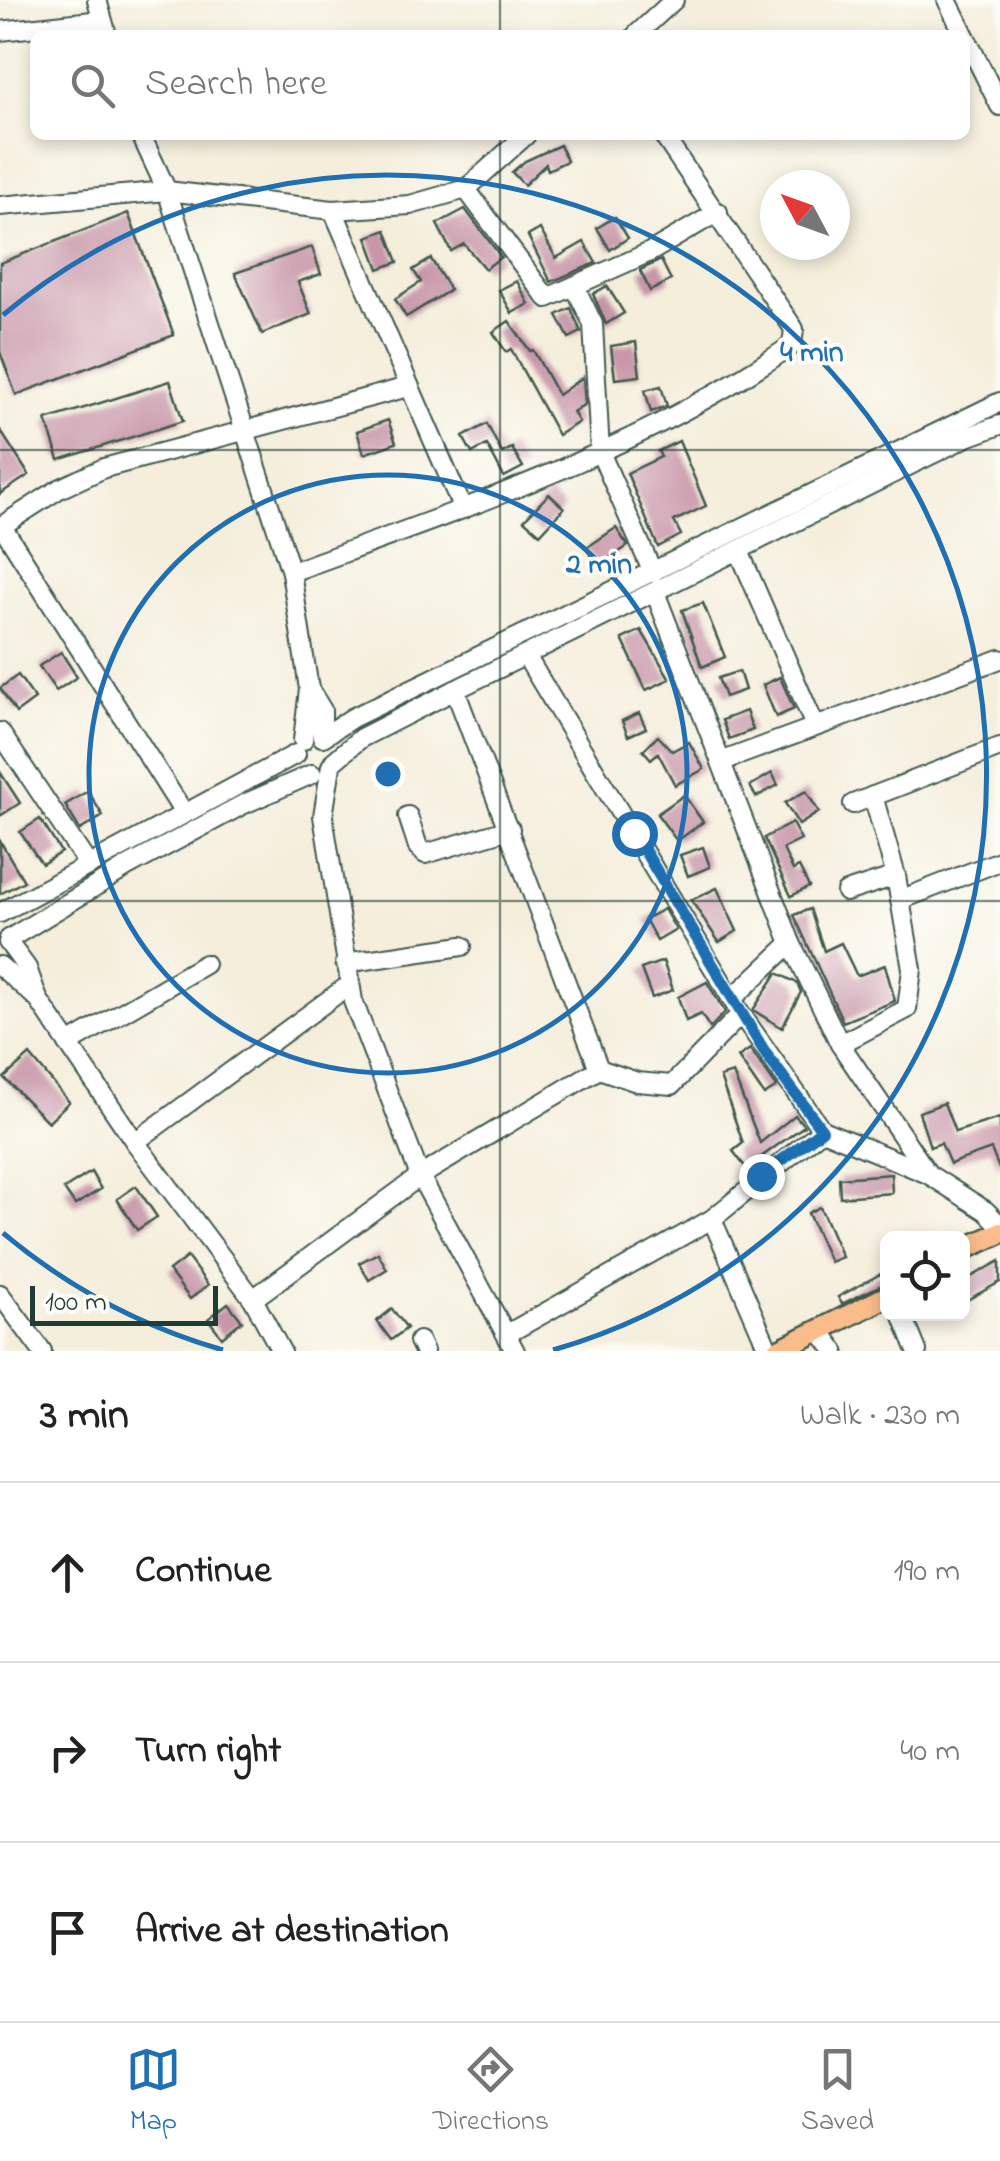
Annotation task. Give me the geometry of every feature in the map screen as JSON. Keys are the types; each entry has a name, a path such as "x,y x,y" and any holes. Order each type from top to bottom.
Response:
{"main road":[{"path":"970,1246 1000,1233"},
{"path":"773,1351 880,1300"}],"street":[{"path":"0,30 104,28 97,0"},
{"path":"641,30 674,0"},
{"path":"947,0 963,30"},
{"path":"970,42 998,94"},
{"path":"143,140 167,191 291,572 309,689 311,742 307,775 323,816 348,985 420,1176 511,1342 712,1219 822,1130"},
{"path":"0,206 167,191 333,210 410,205 466,190 521,140"},
{"path":"291,572 462,509 692,410 795,340 794,329 666,140"},
{"path":"466,190 547,298 650,252 718,212"},
{"path":"333,210 462,509"},
{"path":"575,287 594,332 600,452 791,942 840,1044 928,1174"},
{"path":"184,814 1,526 59,488 104,468 408,387"},
{"path":"6,945 180,838 332,764 361,738 526,656 654,583 1000,402"},
{"path":"38,999 28,968 6,945 7,925 0,915 352,718 654,583 739,551 967,437 1000,425"},
{"path":"739,551 815,726"},
{"path":"526,656 737,1006 822,1130 928,1174 986,1210 1000,1225"},
{"path":"723,760 1000,659"},
{"path":"309,689 322,710 352,718"},
{"path":"455,690 599,1069"},
{"path":"311,742 322,710"},
{"path":"0,732 90,866"},
{"path":"311,742 333,747 323,816"},
{"path":"853,804 1000,747"},
{"path":"840,1044 898,1014 910,1002 912,969 896,876 873,796"},
{"path":"408,816 418,847 425,854 510,830"},
{"path":"900,900 1000,861"},
{"path":"846,892 896,876"},
{"path":"253,1298 420,1176 599,1069 637,1082 672,1085 791,942"},
{"path":"345,963 462,946"},
{"path":"68,1044 205,964"},
{"path":"0,966 38,999 136,1142 253,1298 281,1351"},
{"path":"136,1142 348,985"},
{"path":"712,1219 773,1351"},
{"path":"0,1294 42,1351"},
{"path":"905,1321 917,1351"},
{"path":"820,1331 835,1351"}],"building":[{"path":"560,145 567,161 548,170 546,164 524,185 512,172 525,161"},
{"path":"465,209 501,257 485,269 464,244 451,251 437,224"},
{"path":"128,213 174,335 16,395 0,352 0,263"},
{"path":"615,217 628,238 610,250 597,228"},
{"path":"540,229 556,258 584,242 596,263 551,282 528,236"},
{"path":"386,230 398,262 379,269 367,237"},
{"path":"312,247 321,274 298,282 311,314 262,334 235,273"},
{"path":"431,259 450,290 406,317 395,299 421,282 413,270"},
{"path":"661,260 671,280 650,291 640,270"},
{"path":"517,281 529,304 512,313 499,290"},
{"path":"607,286 624,313 606,324 593,294"},
{"path":"571,308 581,332 569,338 557,315"},
{"path":"509,321 533,350 558,395 583,377 585,404 573,412 579,422 558,435 511,349 506,352 493,332"},
{"path":"636,342 640,376 615,379 611,346"},
{"path":"170,381 183,421 59,460 46,420"},
{"path":"661,386 667,406 651,412 645,390"},
{"path":"388,420 396,443 364,454 357,431"},
{"path":"487,424 502,453 512,448 523,467 504,477 487,445 472,453 463,437"},
{"path":"0,430 29,475 0,494"},
{"path":"679,441 706,506 674,521 681,535 658,547 627,473 661,457 658,451"},
{"path":"549,494 564,508 540,534 524,520"},
{"path":"616,528 628,546 598,566 586,548"},
{"path":"703,603 725,657 702,667 682,610"},
{"path":"641,630 670,679 646,690 622,639"},
{"path":"61,652 77,677 56,691 39,666"},
{"path":"739,671 745,690 725,697 718,678"},
{"path":"18,675 35,699 16,713 0,688"},
{"path":"780,677 794,709 776,717 763,685"},
{"path":"746,711 753,730 729,739 722,720"},
{"path":"639,713 646,728 628,736 622,721"},
{"path":"658,736 672,751 689,742 704,769 675,785 658,753 651,759 643,750"},
{"path":"0,772 20,803 0,816"},
{"path":"772,773 778,785 756,797 750,786"},
{"path":"88,791 103,816 80,830 65,805"},
{"path":"806,791 819,812 799,825 785,803"},
{"path":"684,795 703,822 677,841 657,814"},
{"path":"40,819 61,852 42,864 20,832"},
{"path":"792,823 801,840 783,849 793,870 799,867 809,887 791,896 764,838"},
{"path":"0,841 24,881 0,894"},
{"path":"703,847 710,867 688,876 680,855"},
{"path":"717,888 737,931 719,942 691,900"},
{"path":"664,909 676,930 657,941 645,919"},
{"path":"810,909 824,951 841,943 857,976 885,965 895,1001 843,1022 794,915"},
{"path":"663,961 673,990 652,998 641,969"},
{"path":"777,973 797,983 801,992 782,1028 753,1010"},
{"path":"707,982 725,1012 710,1028 701,1014 686,1021 678,997"},
{"path":"750,1049 777,1087 764,1095 738,1057"},
{"path":"30,1055 69,1102 48,1122 4,1078"},
{"path":"733,1073 760,1143 795,1115 804,1126 746,1168 733,1151 743,1143 720,1077"},
{"path":"944,1103 955,1132 1000,1118 1000,1171 991,1149 950,1164 941,1143 930,1147 919,1112"},
{"path":"91,1172 101,1189 75,1205 64,1189"},
{"path":"891,1174 892,1193 840,1197 839,1178"},
{"path":"136,1186 157,1217 137,1230 117,1199"},
{"path":"820,1207 842,1257 830,1262 808,1213"},
{"path":"378,1253 387,1269 369,1280 359,1263"},
{"path":"187,1257 208,1285 190,1299 169,1271"},
{"path":"1000,1261 1000,1282 970,1298 970,1278"},
{"path":"880,1274 880,1286 842,1304 838,1297"},
{"path":"228,1303 242,1321 222,1337 208,1319"},
{"path":"392,1309 407,1328 391,1340 377,1321"}],"route":[{"path":"634,833 766,1054 822,1130 761,1176"}]}
